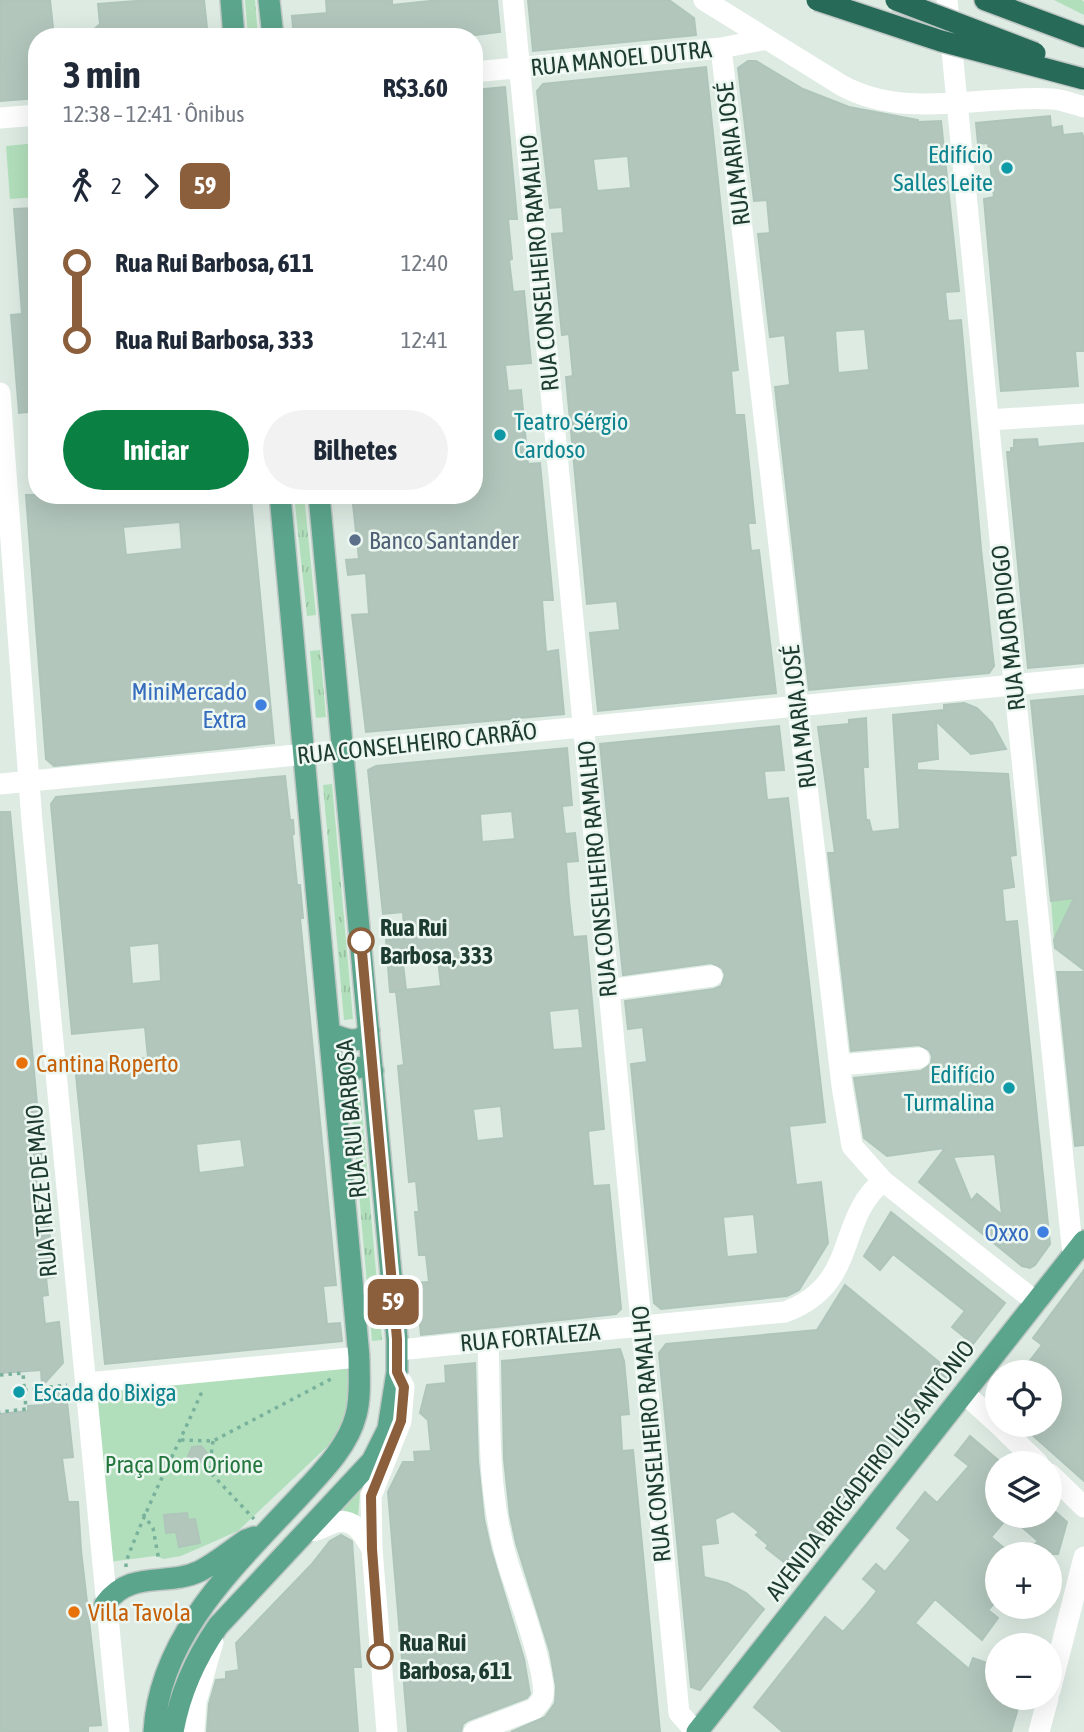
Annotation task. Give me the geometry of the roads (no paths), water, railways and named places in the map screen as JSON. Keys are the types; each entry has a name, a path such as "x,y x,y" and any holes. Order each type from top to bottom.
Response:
{"highway":[{"path":"817,0 941,41 1084,79"},
{"path":"896,0 1084,72"},
{"path":"985,0 1084,37"},
{"path":"1016,0 1048,24"}],"main road":[{"path":"230,0 233,28"},
{"path":"270,0 272,28"},
{"name":"RUA RUI BARBOSA","path":"281,504 359,1361"},
{"name":"RUA RUI BARBOSA","path":"319,504 373,1071 398,1350 397,1372"},
{"path":"294,634 332,631"},
{"path":"330,1033 352,1041 364,1037 369,1031"},
{"path":"335,1083 354,1068 362,1066 373,1071"},
{"name":"AVENIDA BRIGADEIRO LUÍS ANTÔNIO","path":"697,1732 1079,1248"},
{"path":"154,1732 157,1704 169,1661 181,1638 208,1600 317,1478 346,1441 357,1414 359,1361"},
{"path":"173,1732 186,1681 198,1655 218,1626 372,1461 388,1429 397,1372"},
{"path":"105,1604 113,1594 128,1584 200,1571 246,1540 266,1532"}],"street":[{"name":"RUA CONSELHEIRO RAMALHO","path":"513,0 679,1713 697,1732"},
{"path":"704,0 850,91 908,103 1056,99 1084,107"},
{"name":"RUA MAJOR DIOGO","path":"947,0 1014,685 1079,1248"},
{"name":"RUA MANOEL DUTRA","path":"483,71 720,48 767,39"},
{"name":"RUA MARIA JOSÉ","path":"720,48 840,1065 852,1146 883,1181 1036,1302"},
{"path":"0,118 28,116"},
{"name":"RUA TREZE DE MAIO","path":"0,393 79,1384 119,1732"},
{"path":"988,420 1084,414"},
{"name":"RUA CONSELHEIRO CARRÃO","path":"0,784 1084,678"},
{"path":"608,990 712,976"},
{"path":"840,1065 919,1058"},
{"name":"RUA FORTALEZA","path":"398,1350 759,1316 803,1306 818,1295 832,1277 845,1253 862,1203 869,1192 883,1181"},
{"path":"474,1732 534,1709 544,1695 536,1651 496,1524 490,1459 488,1342"},
{"path":"79,1384 211,1371 359,1361"},
{"name":"RUA RUI BARBOSA","path":"387,1732 372,1549 371,1496 401,1421 404,1387 397,1372"},
{"path":"964,1393 985,1412"},
{"path":"1011,1437 1026,1451"},
{"path":"1062,1486 1084,1507"},
{"path":"307,1531 320,1531 334,1523 346,1522 361,1531 372,1549"},
{"path":"1062,1644 1084,1557"},
{"path":"194,1732 196,1702 218,1626"},
{"path":"1039,1732 1045,1710"}],"place":[{"name":"Edifício Salles Leite","path":"1007,168"},
{"name":"Teatro Sérgio Cardoso","path":"500,435"},
{"name":"Banco Santander","path":"355,540"},
{"name":"MiniMercado Extra","path":"261,705"},
{"name":"Rua Rui Barbosa, 333","path":"361,941"},
{"name":"Cantina Roperto","path":"22,1063"},
{"name":"Edifício Turmalina","path":"1009,1088"},
{"name":"Oxxo","path":"1043,1232"},
{"name":"Escada do Bixiga","path":"19,1392"},
{"name":"Villa Tavola","path":"74,1612"},
{"name":"Rua Rui Barbosa, 611","path":"380,1656"}],"park label":[{"name":"Praça Dom Orione","path":"184,1464"}]}
